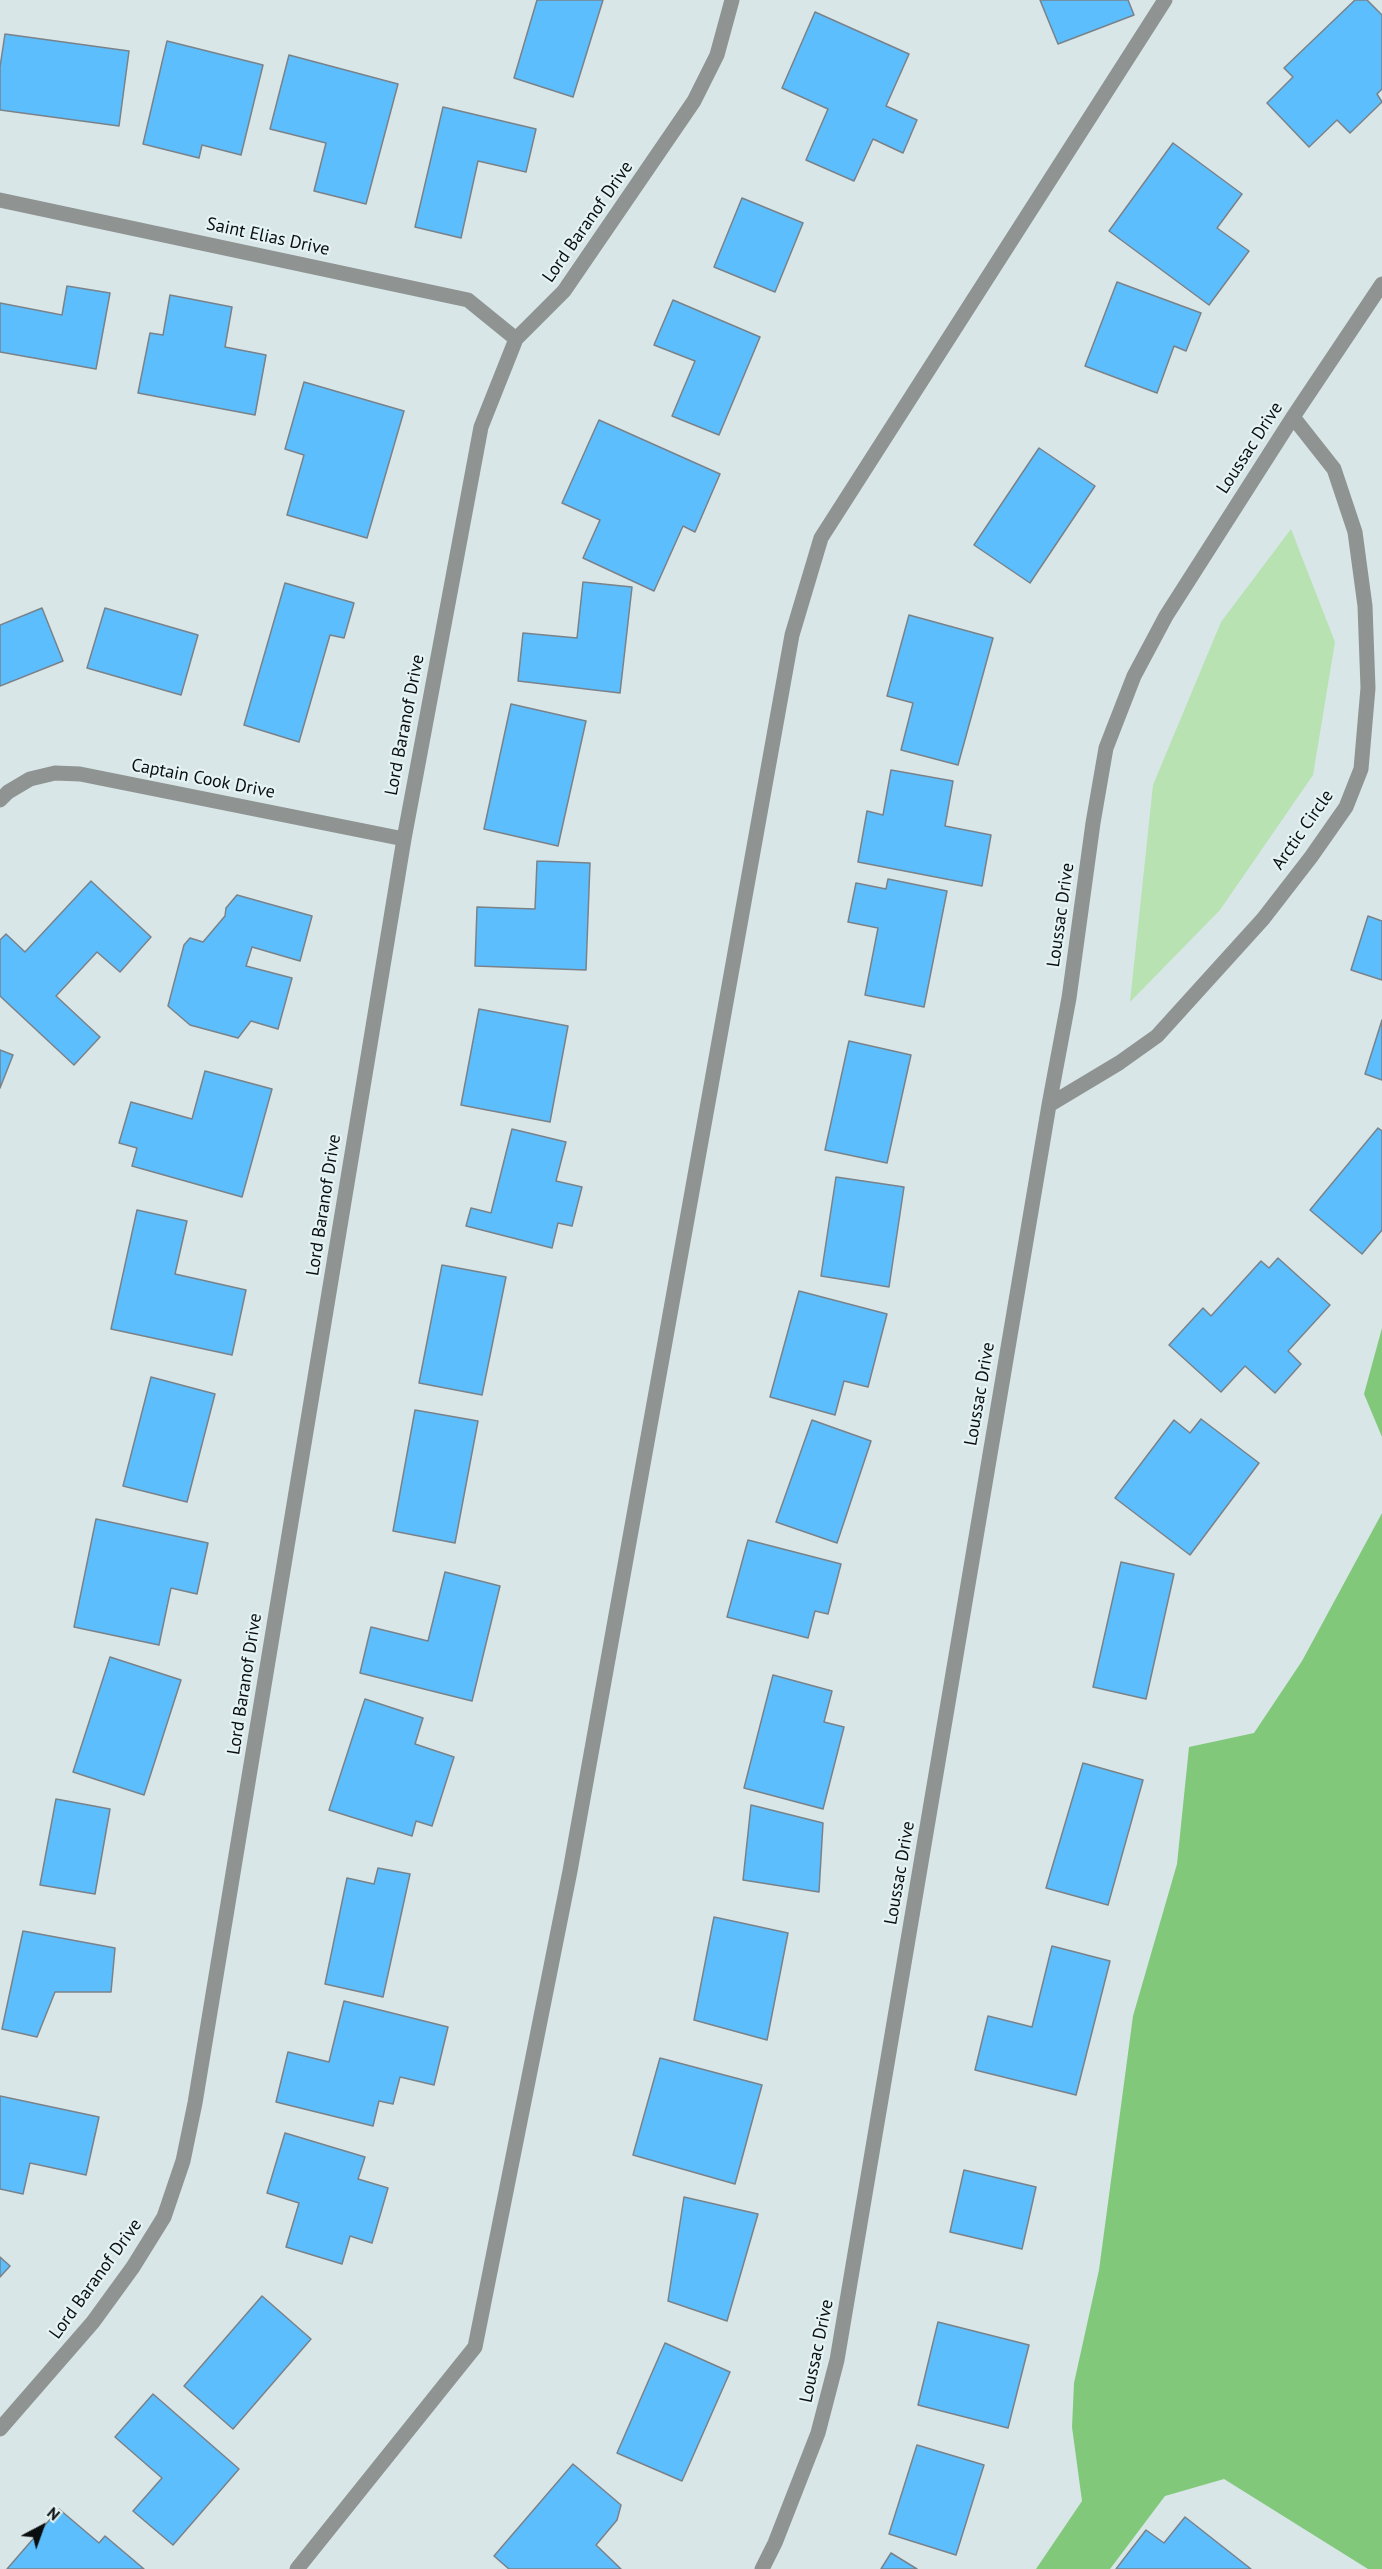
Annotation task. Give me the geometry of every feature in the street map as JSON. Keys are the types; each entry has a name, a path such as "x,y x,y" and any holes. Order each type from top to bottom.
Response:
{"street":[{"name":"Lord Baranof Drive","path":"0,2429 93,2322 133,2267 164,2217 183,2161 195,2103 404,839 481,427 516,339 564,291 694,101 717,55 732,0"},
{"path":"297,2569 475,2347 570,1871 792,635 821,538 1166,0"},
{"name":"Saint Elias Drive","path":"0,200 468,300 516,339"},
{"name":"Loussac Drive","path":"762,2569 775,2543 818,2433 837,2360 1048,1105 1069,998 1093,823 1106,748 1134,676 1166,616 1293,417 1382,284"},
{"name":"Arctic Circle","path":"1048,1105 1119,1063 1157,1036 1263,919 1311,857 1346,807 1361,769 1368,688 1365,606 1355,532 1334,469 1293,417"},
{"name":"Captain Cook Drive","path":"0,800 8,792 30,779 55,773 80,774 404,839"}],"green space":[{"path":"1291,529 1335,642 1313,775 1220,910 1130,1002 1153,785 1221,622"},
{"path":"1382,1328 1382,1437 1364,1394"},
{"path":"1382,1513 1382,2569 1368,2569 1224,2479 1165,2496 1110,2569 1036,2569 1082,2501 1072,2427 1074,2383 1099,2270 1133,2016 1177,1864 1189,1747 1254,1733 1302,1661"}],"building":[{"path":"537,0 603,0 573,97 514,78"},
{"path":"1040,0 1128,0 1134,15 1058,44"},
{"path":"1355,0 1367,0 1382,15 1382,89 1377,94 1382,102 1350,133 1337,120 1309,147 1267,103 1293,77 1284,68"},
{"path":"815,12 909,54 886,106 917,120 903,153 873,139 854,181 806,160 828,109 782,88"},
{"path":"5,34 129,51 119,126 0,110 0,67"},
{"path":"167,41 263,65 241,155 202,145 199,158 143,144"},
{"path":"289,55 398,84 366,204 314,191 326,143 270,129"},
{"path":"443,107 536,129 526,172 478,161 461,238 415,227"},
{"path":"1173,143 1242,194 1217,228 1249,251 1209,305 1109,231"},
{"path":"742,198 803,223 775,292 714,267"},
{"path":"1117,282 1201,313 1186,351 1174,346 1157,393 1085,366"},
{"path":"67,286 110,293 96,369 0,352 0,303 62,315"},
{"path":"170,295 232,307 225,347 266,355 255,415 138,393 150,333 163,335"},
{"path":"673,300 760,337 719,435 672,416 695,361 654,345"},
{"path":"304,382 404,411 367,538 287,515 304,455 285,449"},
{"path":"599,420 720,474 695,532 683,526 654,591 583,558 600,520 562,503"},
{"path":"1039,448 1095,486 1030,583 974,545"},
{"path":"583,582 632,587 620,693 518,681 523,633 577,638"},
{"path":"285,583 354,603 344,638 330,635 299,742 244,725"},
{"path":"42,608 63,661 0,686 0,625"},
{"path":"105,608 198,635 181,695 87,668"},
{"path":"909,615 993,638 958,765 901,750 913,703 887,696"},
{"path":"511,704 586,721 558,846 484,829"},
{"path":"891,770 953,781 945,826 991,835 982,886 858,862 867,811 883,815"},
{"path":"537,861 590,863 586,970 475,966 477,907 535,909"},
{"path":"888,879 947,891 924,1007 865,995 878,928 848,922 856,883 886,889"},
{"path":"91,881 151,937 120,972 97,952 56,996 100,1037 74,1065 0,996 0,940 6,934 25,952"},
{"path":"237,895 312,916 300,961 252,947 246,966 292,978 278,1029 251,1021 238,1038 190,1025 168,1006 184,945 190,938 203,942 225,916 226,908"},
{"path":"1368,916 1382,921 1382,980 1351,970"},
{"path":"479,1009 568,1026 550,1122 461,1105"},
{"path":"1382,1020 1382,1080 1365,1074"},
{"path":"849,1041 911,1055 887,1163 825,1150"},
{"path":"0,1050 13,1055 0,1088"},
{"path":"205,1071 272,1089 242,1197 132,1166 137,1148 119,1143 131,1102 192,1119"},
{"path":"1378,1128 1382,1131 1382,1230 1362,1254 1310,1210"},
{"path":"512,1129 566,1142 556,1181 582,1187 572,1226 558,1223 552,1248 466,1226 471,1208 491,1213"},
{"path":"836,1177 904,1187 889,1287 821,1276"},
{"path":"137,1210 187,1221 175,1274 246,1290 232,1355 111,1329"},
{"path":"1278,1258 1330,1305 1288,1351 1301,1364 1275,1393 1245,1366 1221,1392 1169,1345 1203,1308 1211,1316 1261,1261 1269,1268"},
{"path":"442,1265 506,1277 482,1395 419,1383"},
{"path":"799,1291 887,1314 868,1387 844,1381 835,1415 770,1397"},
{"path":"151,1377 215,1394 187,1502 123,1486"},
{"path":"415,1410 478,1421 455,1543 393,1531"},
{"path":"1201,1419 1259,1463 1190,1555 1115,1498 1174,1420 1190,1433"},
{"path":"812,1420 871,1441 837,1543 776,1522"},
{"path":"96,1519 208,1543 197,1594 171,1588 159,1645 74,1627"},
{"path":"748,1540 841,1564 828,1614 815,1611 808,1638 727,1617"},
{"path":"1121,1562 1174,1574 1146,1699 1093,1687"},
{"path":"445,1572 500,1586 472,1701 360,1673 371,1627 428,1641"},
{"path":"110,1657 181,1680 144,1795 73,1772"},
{"path":"773,1675 832,1691 824,1722 844,1727 823,1809 744,1788"},
{"path":"365,1699 423,1718 415,1744 454,1757 432,1826 416,1821 412,1836 329,1810"},
{"path":"1083,1763 1143,1780 1108,1905 1046,1888"},
{"path":"56,1799 110,1809 95,1894 40,1885"},
{"path":"751,1805 823,1823 819,1892 743,1880"},
{"path":"378,1868 410,1874 383,1997 325,1984 347,1878 374,1884"},
{"path":"714,1917 788,1933 767,2040 694,2020"},
{"path":"23,1931 115,1948 111,1992 55,1992 37,2037 2,2029"},
{"path":"1052,1946 1110,1961 1076,2095 975,2070 988,2016 1032,2027"},
{"path":"344,2001 448,2027 434,2085 400,2077 393,2104 379,2101 373,2126 276,2102 288,2052 329,2062"},
{"path":"660,2058 762,2085 735,2184 633,2155"},
{"path":"0,2096 99,2117 86,2175 30,2163 23,2194 0,2189"},
{"path":"285,2133 365,2157 358,2179 388,2188 372,2243 350,2236 342,2264 286,2247 299,2203 267,2193"},
{"path":"964,2170 1036,2187 1022,2249 950,2232"},
{"path":"684,2197 758,2214 727,2321 668,2301"},
{"path":"0,2257 10,2266 0,2277"},
{"path":"262,2296 311,2339 233,2429 184,2386"},
{"path":"938,2322 1029,2345 1008,2428 918,2405"},
{"path":"665,2343 730,2372 682,2481 617,2453"},
{"path":"153,2394 239,2469 173,2545 133,2511 162,2478 115,2437"},
{"path":"917,2445 984,2465 956,2555 889,2534"},
{"path":"573,2464 621,2505 617,2520 596,2545 621,2569 509,2569 494,2556"},
{"path":"59,2509 99,2543 105,2536 144,2569 7,2569"},
{"path":"1185,2517 1251,2569 1116,2569 1146,2530 1164,2543"},
{"path":"891,2553 917,2569 881,2569"}]}
